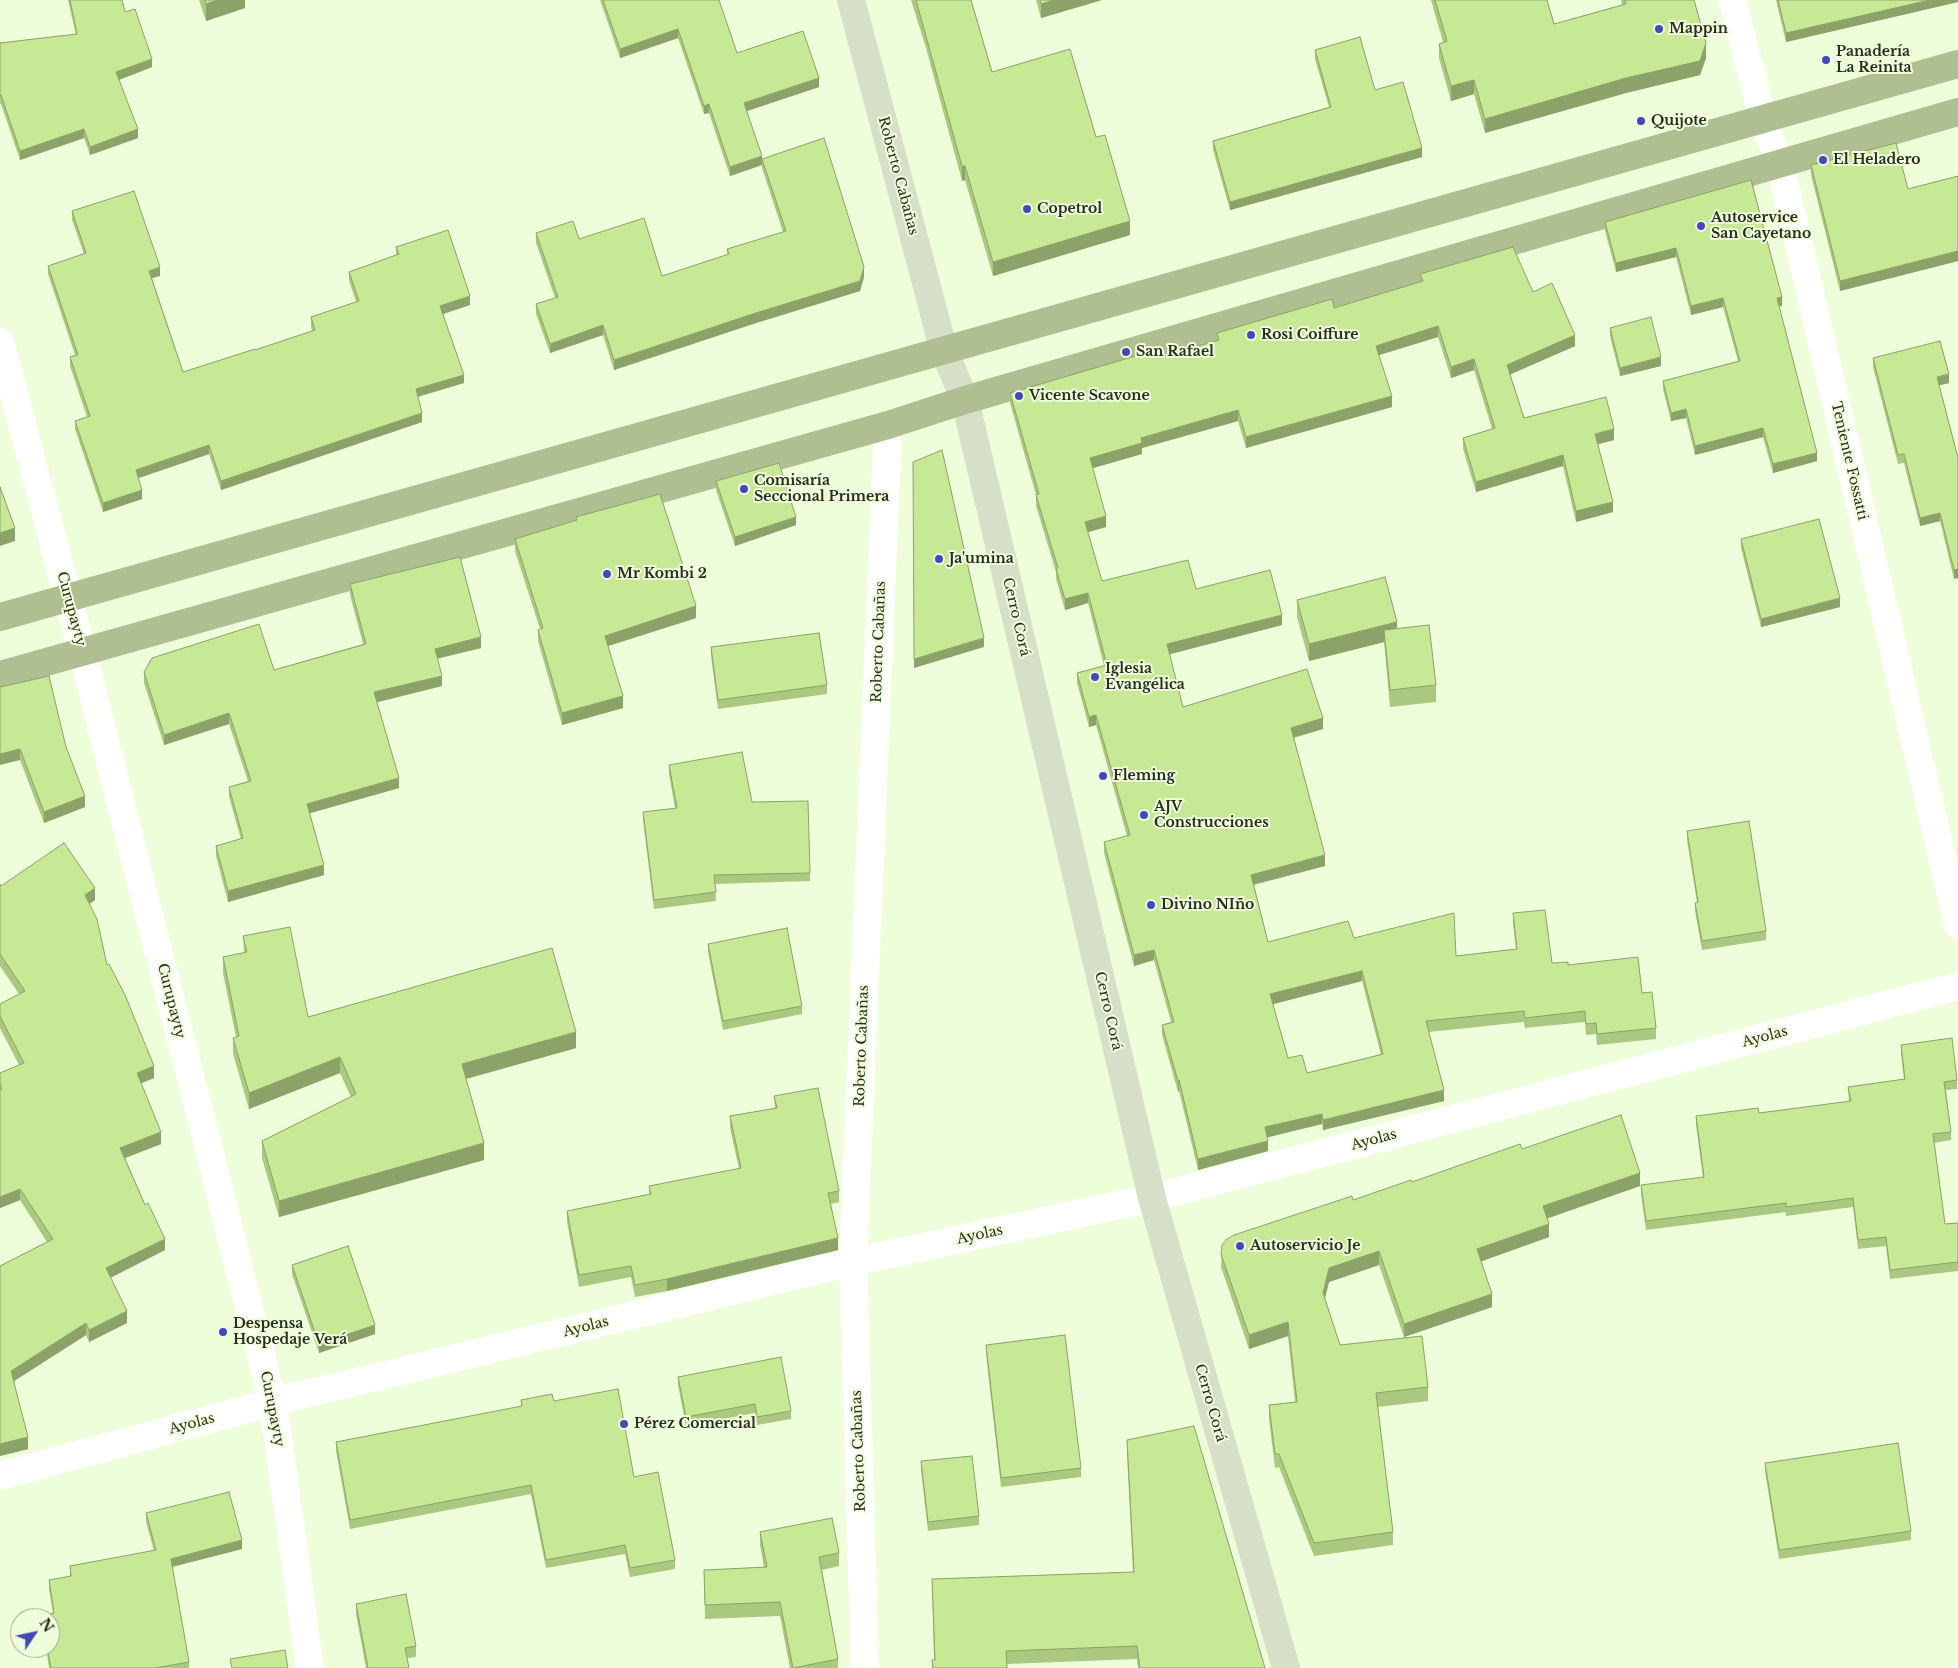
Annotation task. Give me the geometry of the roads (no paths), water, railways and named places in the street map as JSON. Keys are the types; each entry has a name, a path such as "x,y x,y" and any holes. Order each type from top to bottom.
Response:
{"main road":[{"path":"0,617 944,352 1958,64"},
{"path":"0,674 888,425 965,400 1958,112"}],"street":[{"name":"Roberto Cabañas","path":"852,0 944,352"},
{"name":"Teniente Fossatti","path":"1732,0 1763,118 1780,164 1958,925"},
{"name":"Curupayty","path":"0,341 82,651 273,1402 310,1668"},
{"name":"Cerro Corá","path":"944,352 965,400 1152,1198 1286,1668"},
{"name":"Roberto Cabañas","path":"865,1668 853,1262 888,425"},
{"name":"Ayolas","path":"0,1476 273,1402 853,1262 1152,1198 1958,986"}],"place":[{"name":"Mappin","path":"1659,29"},
{"name":"Panadería La Reinita","path":"1826,60"},
{"name":"Quijote","path":"1641,121"},
{"name":"El Heladero","path":"1823,160"},
{"name":"Copetrol","path":"1027,209"},
{"name":"Autoservice San Cayetano","path":"1701,226"},
{"name":"Rosi Coiffure","path":"1251,335"},
{"name":"San Rafael","path":"1126,352"},
{"name":"Vicente Scavone","path":"1019,396"},
{"name":"Comisaría Seccional Primera","path":"744,489"},
{"name":"Ja'umina","path":"939,559"},
{"name":"Mr Kombi 2","path":"607,574"},
{"name":"Iglesia Evangélica","path":"1095,677"},
{"name":"Fleming","path":"1103,776"},
{"name":"AJV Construcciones","path":"1144,815"},
{"name":"Divino NIño","path":"1151,905"},
{"name":"Autoservicio Je","path":"1240,1246"},
{"name":"Despensa Hospedaje Verá","path":"223,1332"},
{"name":"Pérez Comercial","path":"624,1424"}]}
